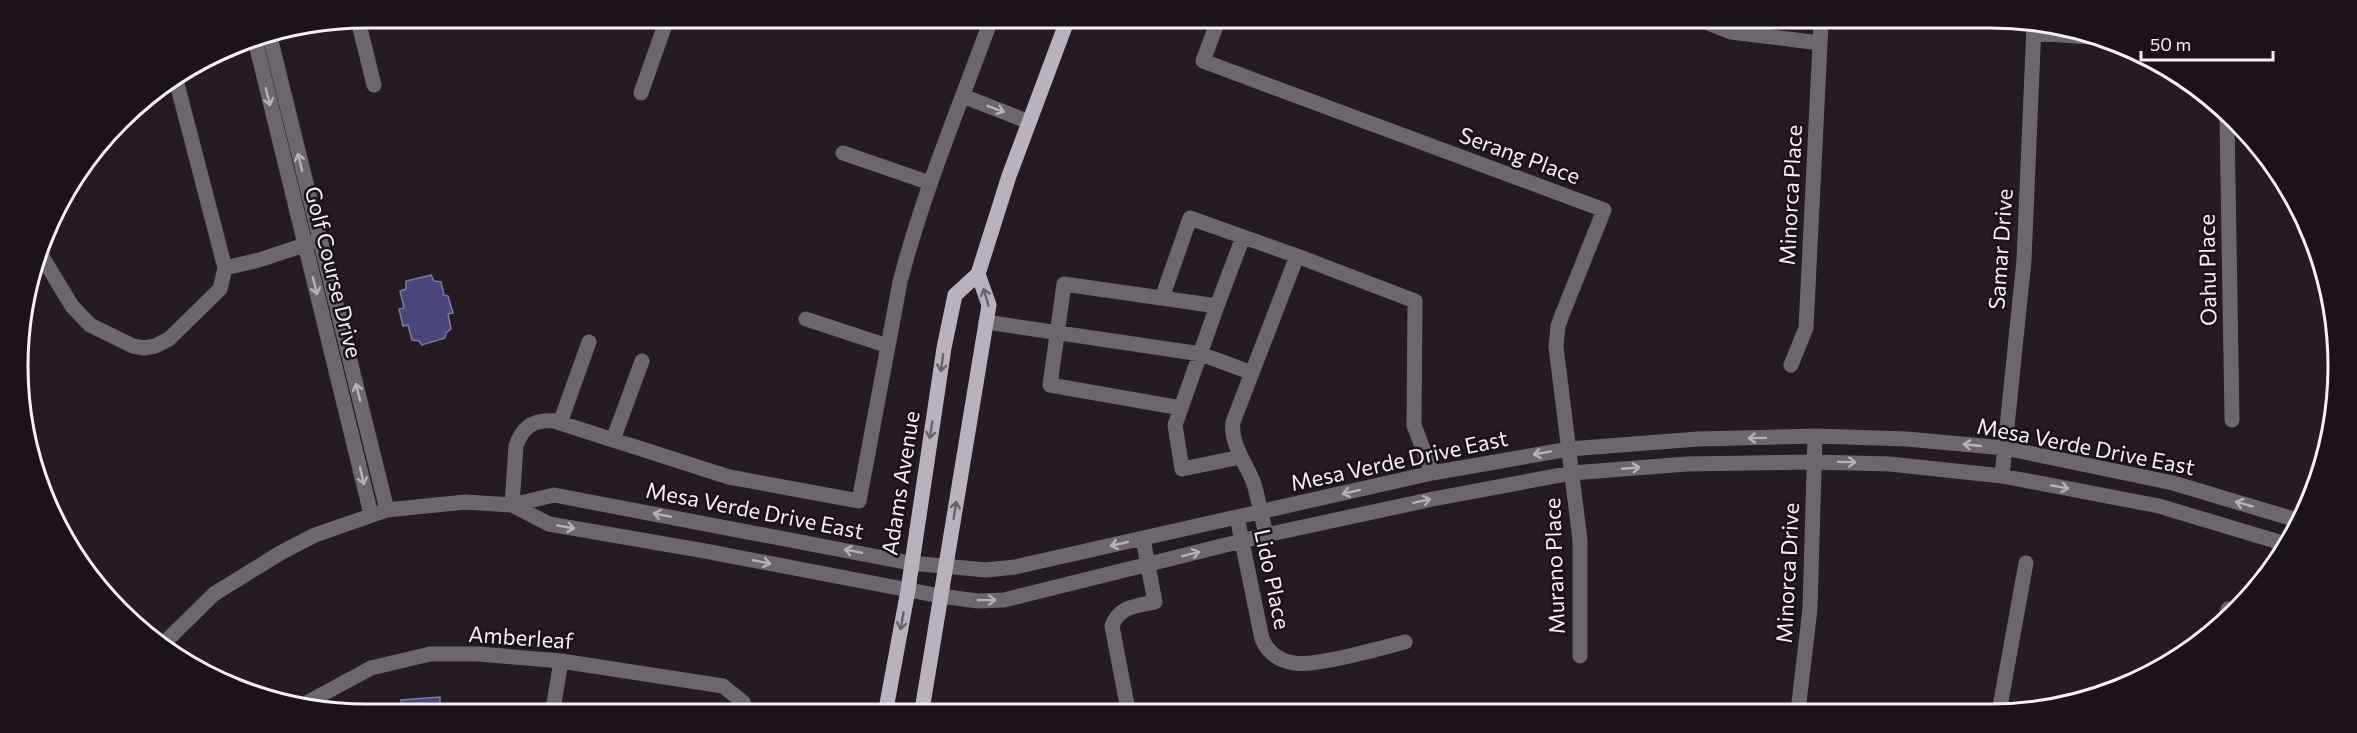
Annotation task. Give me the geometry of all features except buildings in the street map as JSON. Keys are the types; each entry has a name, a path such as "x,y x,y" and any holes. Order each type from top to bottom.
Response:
{"main road":[{"path":"923,704 989,305 978,274 994,219 1064,28"},
{"name":"Adams Avenue","path":"887,704 908,590 910,563 944,348 955,294 978,274"}],"street":[{"path":"360,28 374,85"},
{"path":"641,93 664,28"},
{"path":"512,505 516,446 519,436 531,424 539,420 560,423 729,477 859,501 900,282 930,183 987,28"},
{"name":"Serang Place","path":"1215,28 1203,62 1604,210 1558,326 1556,360 1572,473"},
{"path":"1721,28 1731,32 1820,43"},
{"name":"Minorca Place","path":"1791,365 1806,328 1821,28"},
{"name":"Samar Drive","path":"2002,476 2024,260 2034,31"},
{"name":"Golf Course Drive","path":"271,42 371,514"},
{"name":"Golf Course Drive","path":"257,46 387,510"},
{"path":"45,262 72,306 90,325 133,346 144,348 155,346 169,339 220,289 225,268 178,85"},
{"path":"963,96 1029,122"},
{"name":"Oahu Place","path":"2226,124 2232,420"},
{"path":"843,153 930,183"},
{"path":"1162,298 1190,218 1415,301 1414,424 1432,473"},
{"path":"1240,457 1182,469 1175,425 1242,237"},
{"path":"225,268 312,243"},
{"path":"1266,535 1254,485 1233,437 1233,422 1297,256"},
{"path":"1180,408 1050,385 1064,284 1217,306"},
{"path":"806,319 888,346"},
{"path":"986,322 1201,354 1252,373"},
{"path":"560,423 589,342"},
{"path":"613,440 642,361"},
{"name":"Mesa Verde Drive East","path":"167,640 214,594 240,577 305,540 371,514 387,510 465,502 512,505 554,495 910,563 986,570 1015,567 1432,473 1569,448 1698,439 1815,436 1907,439 2005,448 2173,483 2292,519"},
{"name":"Minorca Drive","path":"1799,704 1810,609 1815,436"},
{"name":"Mesa Verde Drive East","path":"512,505 549,524 978,601 1004,600 1266,535 1433,499 1572,473 1687,464 1814,462 1890,464 2002,476 2159,506 2279,542"},
{"name":"Murano Place","path":"1572,473 1580,540 1580,656"},
{"name":"Lido Place","path":"1237,517 1262,639 1267,649 1277,657 1304,664 1405,642"},
{"path":"1127,704 1112,626 1114,618 1126,609 1155,602 1143,538"},
{"path":"2000,704 2026,563"},
{"name":"Amberleaf","path":"318,701 371,668 430,654 479,654 561,661 723,686 743,704"},
{"path":"554,704 561,661"}],"shaded area":[{"path":"431,275 434,281 441,282 444,295 448,296 453,313 448,314 451,329 446,333 445,338 422,345 419,341 412,340 408,325 403,326 399,309 404,308 400,291 406,289 406,281"},
{"path":"440,697 440,704 401,704 401,700"}]}
